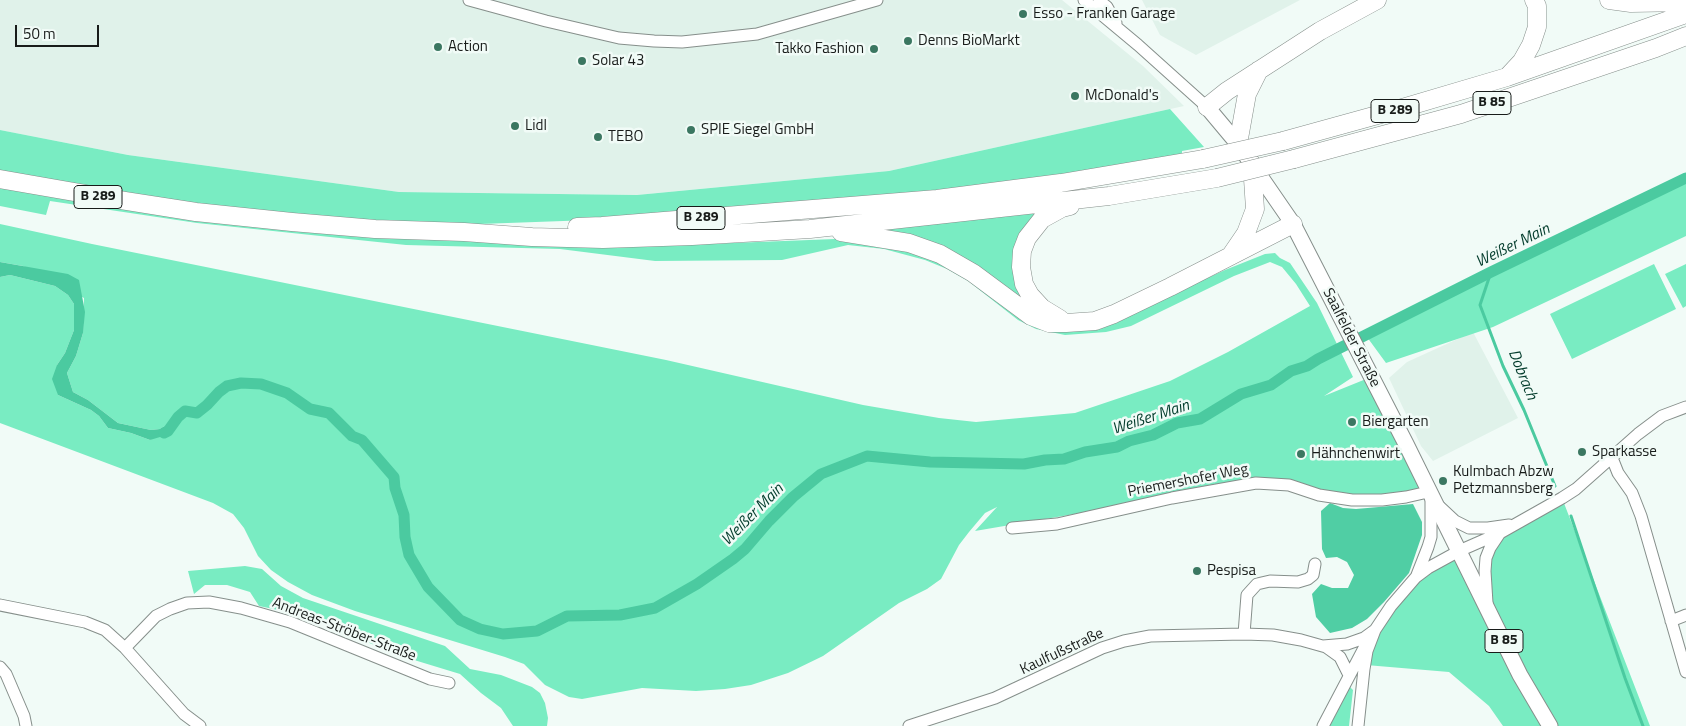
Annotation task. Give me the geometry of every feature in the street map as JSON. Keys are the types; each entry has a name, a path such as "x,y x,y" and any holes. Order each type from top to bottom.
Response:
{"highway":[{"path":"1207,107 1259,69 1320,31 1377,0"},
{"path":"1507,77 1522,61 1532,45 1537,27 1537,6 1534,0"},
{"path":"1609,0 1630,3 1686,2"},
{"name":"B 289","path":"464,232 544,227 602,226 937,199 1061,183 1202,159 1283,141 1399,110 1507,77 1686,14"},
{"name":"B 85","path":"1109,196 1217,178 1461,114 1656,48 1686,36"},
{"path":"1238,144 1246,94 1259,69"},
{"path":"1230,256 1246,233 1255,209 1252,164"},
{"name":"B 289","path":"0,179 126,202 196,212 375,229 464,232 532,238 692,236 810,229 1109,196"},
{"path":"1066,323 1042,308 1030,295 1024,284 1020,267 1022,251 1027,238 1042,218 1062,208 1109,196"},
{"path":"810,229 909,243 932,251 973,273 1031,316 1049,323 1066,323 1095,321 1114,314 1293,224"}],"main road":[{"name":"Saalfelder Straße","path":"1207,107 1238,144 1293,224 1336,306 1520,675 1550,726"}],"street":[{"path":"468,0 619,38 654,42 682,42 758,34 877,0"},
{"name":"Saalfelder Straße","path":"1084,0 1207,107"},
{"path":"1099,0 1107,7 1119,29"},
{"path":"1323,726 1375,630 1391,606 1416,577 1459,551 1500,534 1576,489 1638,434 1662,416 1686,407"},
{"path":"1612,458 1618,473 1632,493 1641,516 1686,672"},
{"name":"Priemershofer Weg","path":"1012,528 1057,524 1172,498 1256,483 1290,485 1319,495 1352,500 1382,500 1430,496"},
{"path":"1430,496 1455,521 1469,528 1488,528 1516,524"},
{"path":"1416,577 1430,537 1430,496"},
{"path":"1487,607 1486,558 1490,548 1500,534"},
{"path":"1244,634 1247,595 1257,584 1270,581 1298,582 1308,579 1313,575 1315,564"},
{"name":"Andreas-Ströber-Straße","path":"125,648 156,616 187,603 209,602 241,608 290,622 430,679 449,683"},
{"path":"0,605 85,622 105,630 125,648 184,714 200,726"},
{"path":"1671,621 1686,615"},
{"path":"1358,726 1363,674 1367,652 1375,630"},
{"name":"Kaulfußstraße","path":"1322,646 1347,644 1364,638 1375,630"},
{"name":"Kaulfußstraße","path":"909,726 995,698 1102,648 1124,640 1150,636 1244,634 1274,635 1300,640 1322,646 1340,657 1349,675"},
{"path":"0,667 6,674 24,716 26,726"},
{"path":"1349,675 1363,674"}],"shaded area":[{"path":"0,0 1062,0 1143,66 1184,106 889,171 637,195 399,192 128,155 0,130"},
{"path":"1142,0 1300,0 1196,55 1160,35"},
{"path":"1170,109 1204,147 1182,151 1182,155 980,187 647,218 452,225 374,222 292,215 182,202 0,172 0,130 128,155 399,192 637,195 889,171"},
{"path":"1686,180 1686,236 1493,327 1386,363 1367,337"},
{"path":"0,185 99,204 637,245 835,239 866,241 917,251 1062,331 1098,328 1225,270 1265,254 1275,253 1290,263 1317,303 1353,377 1324,396 1371,377 1428,492 1386,500 1256,483 975,531 997,507 985,513 969,532 959,545 941,579 927,589 899,603 823,656 788,673 751,685 725,689 696,691 642,688 582,699 569,697 545,685 524,664 355,611 312,595 288,582 271,570 258,556 244,528 233,514 213,503 0,423 0,277 10,275 55,286 68,295 74,304 74,330 65,353 57,365 58,395 91,410 99,416 108,428 131,433 150,440 177,421 160,429 151,430 118,423 88,400 73,392 67,373 76,356 83,333 84,298 23,266 0,262 0,224 666,360 863,405 939,418 976,422 1075,413 1170,381 1228,352 1310,306 1282,267 1270,262 1234,276 1131,326 1106,332 1065,335 1036,329 1018,320 968,281 947,269 925,260 884,249 848,245 782,260 655,261 560,249 406,245 197,223 50,201 46,215 0,206"},
{"path":"1041,207 1027,226 1030,303 874,228"},
{"path":"0,262 68,274 79,280 85,312 83,333 76,356 67,373 73,392 88,400 118,423 151,430 160,429 178,421 170,434 150,440 131,433 108,428 99,416 91,410 58,395 52,379 74,330 74,304 68,295 55,286 10,275 0,277"},
{"path":"1654,264 1676,309 1572,359 1550,314"},
{"path":"1686,264 1686,306 1683,308 1665,274"},
{"path":"1473,332 1518,418 1433,461 1421,446 1389,378 1407,362"},
{"path":"1562,498 1650,726 1503,726 1489,706 1449,672 1366,665 1375,630 1416,577 1459,551 1486,601 1486,558 1516,524"},
{"path":"1330,503 1343,508 1356,509 1413,504 1422,522 1422,535 1409,573 1384,602 1367,619 1352,628 1330,633 1316,617 1312,594 1321,584 1332,588 1348,588 1354,575 1347,562 1337,557 1326,558 1322,549 1321,511"},
{"path":"245,566 262,569 281,586 303,598 445,646 470,669 501,675 532,687 540,693 545,703 548,718 547,726 513,726 501,708 460,674 401,656 302,615 259,606 250,592 227,585 205,585 194,594 188,571"},
{"path":"1350,687 1353,690 1349,726 1328,726 1335,716 1346,689"}],"waterway":[{"name":"Weißer Main","path":"164,433 168,431 185,411 197,413 227,386 241,383 261,384 287,393 310,409 329,413 352,436 362,440 394,477 395,488 404,515 405,537 409,555 428,587 460,620 480,629 503,634 537,631 567,616 620,615 655,608 697,584 733,559 745,549 793,497 821,474 867,456 930,462 1024,464 1064,459 1085,452 1117,447 1129,441 1153,435 1177,423 1200,419 1241,394 1271,385 1291,371 1307,366 1491,272 1686,178"},
{"name":"Dobrach","path":"1491,272 1480,305 1503,366 1524,410 1555,486"},
{"name":"Dobrach","path":"1571,516 1643,726"}],"place":[{"name":"Esso - Franken Garage","path":"1023,14"},
{"name":"Denns BioMarkt","path":"908,41"},
{"name":"Action","path":"438,47"},
{"name":"Takko Fashion","path":"874,49"},
{"name":"Solar 43","path":"582,61"},
{"name":"McDonald's","path":"1075,96"},
{"name":"Lidl","path":"515,126"},
{"name":"SPIE Siegel GmbH","path":"691,130"},
{"name":"TEBO","path":"598,137"},
{"name":"Biergarten","path":"1352,422"},
{"name":"Sparkasse","path":"1582,452"},
{"name":"Hähnchenwirt","path":"1301,454"},
{"name":"Kulmbach Abzw Petzmannsberg","path":"1443,481"},
{"name":"Pespisa","path":"1197,571"}]}
